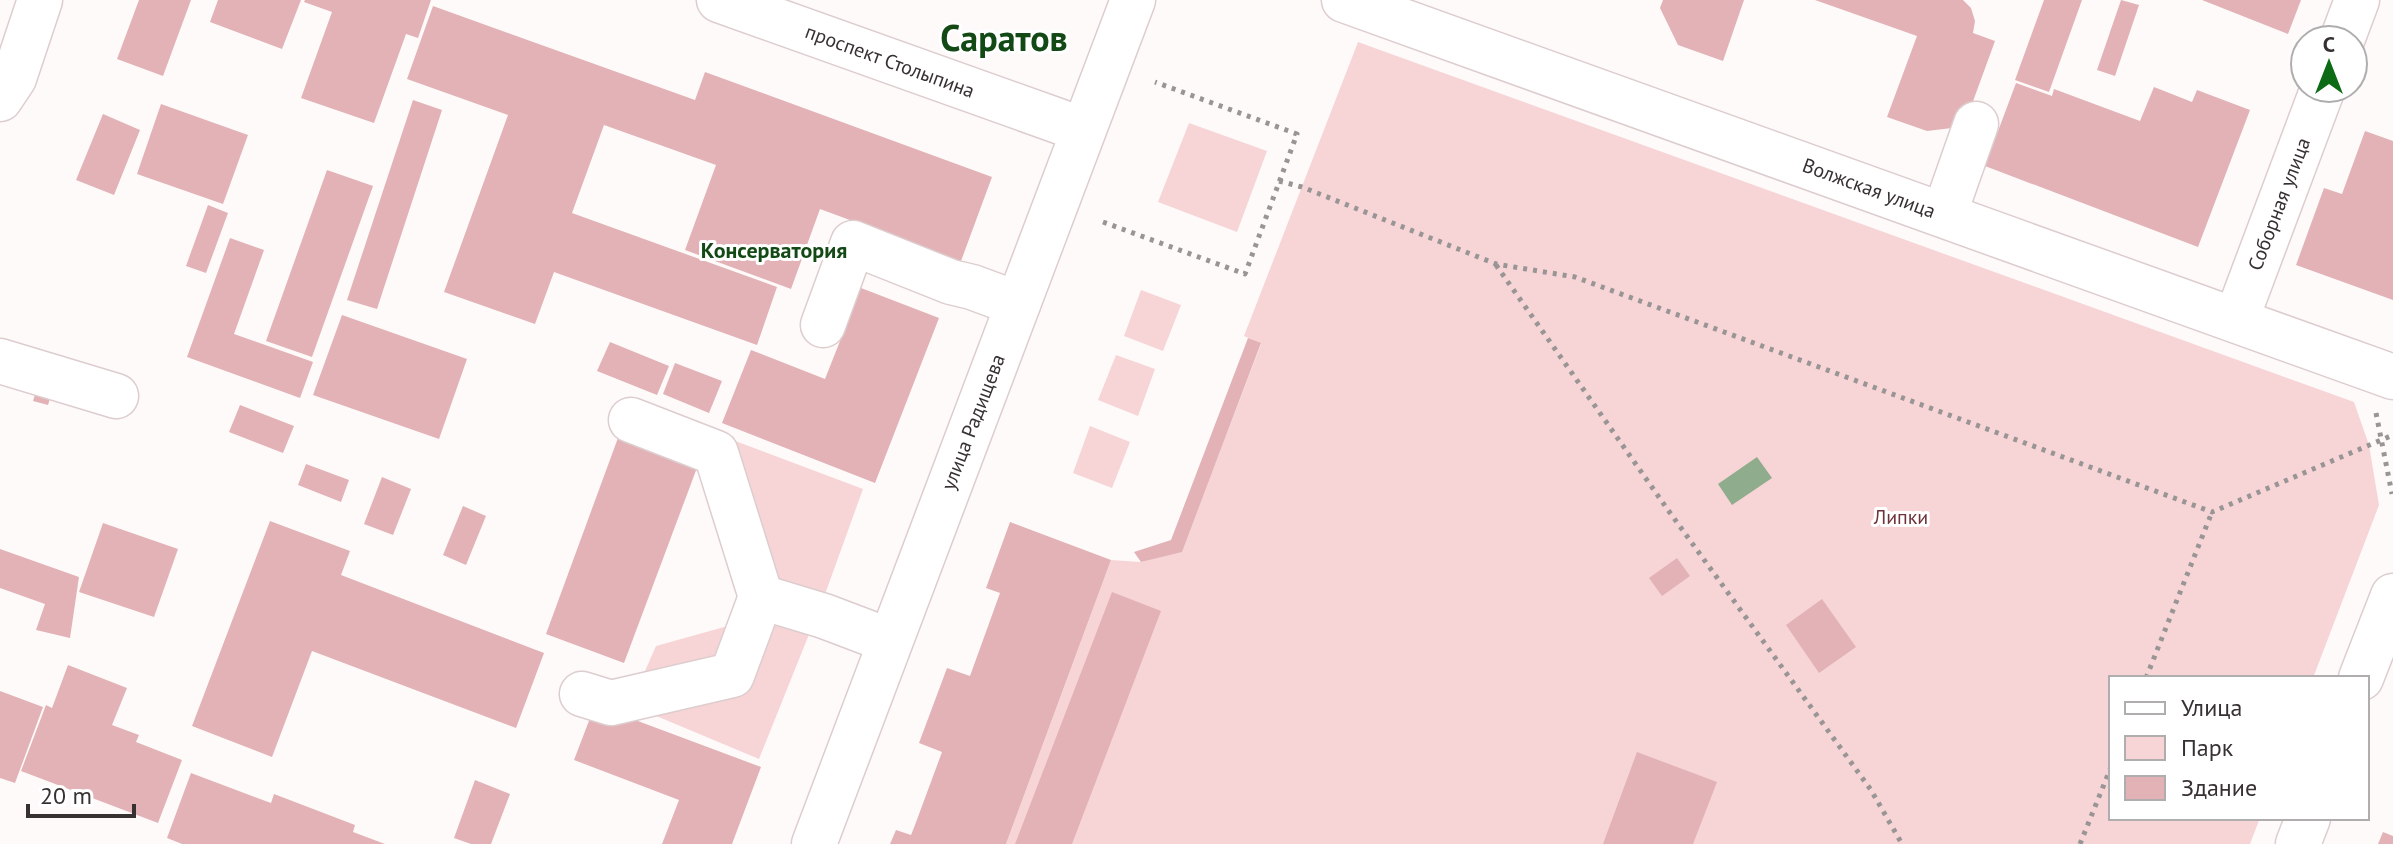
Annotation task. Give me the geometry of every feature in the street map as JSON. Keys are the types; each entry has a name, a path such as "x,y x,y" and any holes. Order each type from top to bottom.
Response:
{"street":[{"path":"0,99 14,78 40,0"},
{"name":"проспект Столыпина","path":"719,0 1061,122"},
{"name":"улица Радищева","path":"814,844 1133,0"},
{"name":"Волжская улица","path":"1344,0 2393,377"},
{"path":"2348,24 2357,0"},
{"name":"Соборная улица","path":"2236,320 2317,104"},
{"path":"1944,215 1976,124"},
{"path":"823,325 853,243 951,282 1018,304"},
{"path":"0,361 116,396"},
{"path":"582,694 611,703 732,675 761,597 716,453 631,420"},
{"path":"2362,676 2393,596"},
{"path":"761,597 890,641"},
{"path":"2298,844 2307,820"}],"path":[{"path":"1103,222 1245,274 1297,134 1155,82"},
{"path":"1279,181 1496,264 1575,277 2212,512 2393,435"},
{"path":"1496,264 1668,510 1871,790 1902,844"},
{"path":"2381,440 2392,494"},
{"path":"2147,676 2212,512"},
{"path":"2080,844 2109,772"}],"green space":[{"name":"Липки","path":"1358,42 2354,402 2369,445 2379,505 2314,676 2109,676 2109,820 2259,820 2250,844 1006,844 1111,560 1141,562 1182,551 1261,344 1244,336"},
{"path":"1189,123 1267,151 1237,232 1158,202"},
{"path":"1141,290 1181,305 1163,351 1124,336"},
{"path":"1116,355 1155,369 1138,416 1098,400"},
{"path":"1090,426 1130,442 1112,488 1073,473"},
{"path":"730,439 863,489 824,597 759,759 630,705 656,646 742,622 745,520 708,507"}],"shaded area":[{"path":"1757,457 1772,478 1732,505 1718,484"}],"building":[{"path":"139,0 191,0 163,76 117,59"},
{"path":"218,0 301,0 282,49 210,22"},
{"path":"305,0 431,0 418,38 406,34 374,123 301,98 332,12"},
{"path":"1663,0 1744,0 1723,61 1678,45 1660,8"},
{"path":"1815,0 1963,0 1971,8 1975,21 1973,33 1995,41 1968,115 1952,128 1927,131 1887,117 1917,36"},
{"path":"2044,0 2082,0 2049,92 2015,80"},
{"path":"2121,0 2139,5 2115,76 2097,70"},
{"path":"2202,0 2301,0 2292,24 2289,24 2288,34"},
{"path":"433,6 695,100 705,72 992,177 961,261 820,209 791,289 685,250 716,165 604,125 572,213 777,287 757,345 554,272 535,324 444,292 508,115 407,79"},
{"path":"2016,83 2052,96 2054,89 2140,121 2154,87 2192,102 2197,90 2250,110 2198,247 1985,166"},
{"path":"413,100 442,110 377,309 347,300"},
{"path":"161,104 248,135 223,204 137,174"},
{"path":"103,114 140,130 114,195 76,180"},
{"path":"2365,131 2393,141 2393,300 2296,265 2324,188 2342,194"},
{"path":"327,170 373,186 312,357 266,341"},
{"path":"208,205 228,213 206,273 186,266"},
{"path":"230,238 264,250 234,334 313,362 300,398 187,357"},
{"path":"861,288 939,318 875,483 722,423 751,350 825,379"},
{"path":"342,315 467,359 439,439 313,395"},
{"path":"1248,338 1261,343 1182,552 1141,562 1134,552 1171,540"},
{"path":"610,342 669,366 657,395 597,371"},
{"path":"675,363 722,381 709,413 663,394"},
{"path":"40,378 55,382 48,405 33,401"},
{"path":"240,405 294,426 283,453 229,432"},
{"path":"622,427 701,457 624,663 546,634"},
{"path":"306,464 349,480 341,502 298,485"},
{"path":"382,477 411,489 393,535 364,524"},
{"path":"463,506 486,516 466,565 443,555"},
{"path":"270,521 350,551 341,575 544,653 516,728 312,651 272,757 192,726"},
{"path":"1010,522 1111,560 1006,844 890,844 896,830 911,835 915,825 942,752 919,743 947,668 970,676 1000,593 986,588"},
{"path":"103,523 178,549 154,617 79,592"},
{"path":"0,549 79,577 70,638 36,630 45,604 0,588"},
{"path":"1677,558 1690,576 1662,596 1649,578"},
{"path":"1112,592 1161,611 1072,844 1015,844"},
{"path":"1822,599 1856,647 1819,673 1786,625"},
{"path":"68,665 127,688 112,725 139,735 136,742 182,760 158,823 21,771 46,705 52,708"},
{"path":"0,691 43,707 15,783 0,778"},
{"path":"595,705 761,767 732,844 662,844 679,800 574,760"},
{"path":"1637,752 1717,782 1693,844 1603,844"},
{"path":"191,773 271,803 274,794 355,825 353,832 385,844 182,844 167,838"},
{"path":"475,780 510,794 491,844 471,844 454,838"},
{"path":"2383,832 2393,836 2393,844 2378,844"}],"district":[{"name":"Саратов","path":"1004,38"},
{"name":"Консерватория","path":"774,250"}]}
